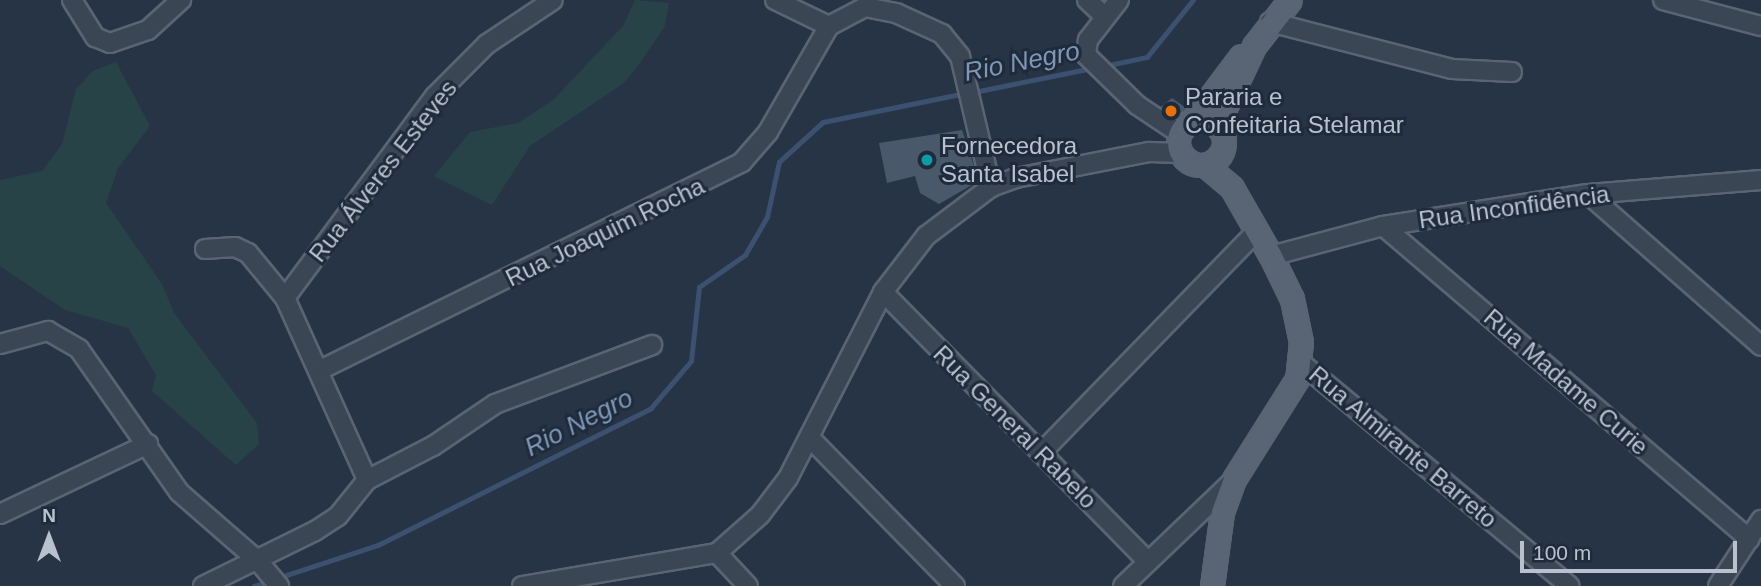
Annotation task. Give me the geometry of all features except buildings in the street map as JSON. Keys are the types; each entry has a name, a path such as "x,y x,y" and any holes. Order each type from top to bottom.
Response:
{"main road":[{"path":"1212,586 1219,525 1234,479 1284,407 1301,363 1300,322 1271,256 1232,188 1217,125 1254,46 1270,22 1290,0"},
{"path":"1183,136 1218,80 1254,46"},
{"path":"1183,136 1217,125"},
{"path":"1183,136 1205,165 1232,188"},
{"path":"1205,165 1224,148"}],"street":[{"path":"72,0 96,37 110,43 126,42 148,30 181,0"},
{"name":"Rua Álveres Esteves","path":"285,298 435,96 487,44 553,0"},
{"path":"775,0 829,26 865,7 896,13 953,44 966,79 991,187"},
{"path":"1087,0 1105,17"},
{"path":"534,584 717,553 760,515 811,439 883,292 926,236 991,187 1043,170 1149,152 1183,136 1107,79 1090,62 1085,48 1119,0"},
{"path":"1663,0 1761,26"},
{"path":"1270,22 1452,69 1512,72"},
{"name":"Rua Joaquim Rocha","path":"320,370 742,162 768,132 829,26"},
{"name":"Rua Inconfidência","path":"1271,256 1383,226 1588,194 1761,180"},
{"path":"1588,194 1761,346"},
{"name":"Rua Madame Curie","path":"1383,226 1749,539"},
{"path":"1041,453 1257,231"},
{"path":"205,249 234,247 248,253 285,298 368,480"},
{"name":"Rua General Rabelo","path":"883,292 1147,561"},
{"path":"0,344 48,331 63,336 112,391 185,499 258,561 275,581"},
{"path":"202,586 258,561 338,516 368,480 433,446 495,404 652,345"},
{"name":"Rua Almirante Barreto","path":"1301,363 1570,586"},
{"path":"811,439 955,586"},
{"path":"0,514 148,444"},
{"path":"1123,586 1234,479"},
{"path":"1718,586 1761,520"},
{"path":"717,553 748,586"}],"green space":[{"path":"635,0 669,3 665,26 640,63 624,83 530,146 492,205 434,176 470,132 518,123 553,100 623,26"},
{"path":"116,62 150,126 118,168 106,203 162,284 174,313 257,423 259,444 236,465 152,391 156,375 128,328 65,310 0,266 0,180 42,171 62,144 76,89 93,71"}],"waterway":[{"name":"Rio Negro","path":"1104,66 1147,57 1193,0"},
{"name":"Rio Negro","path":"974,92 1092,68"},
{"name":"Rio Negro","path":"278,578 378,545 651,408 691,361 699,287 745,255 767,217 779,162 823,122 965,93"},
{"name":"Rio Negro","path":"254,586 270,581"}],"place":[{"name":"Pararia e Confeitaria Stelamar","path":"1171,111"},
{"name":"Fornecedora Santa Isabel","path":"927,160"}]}
